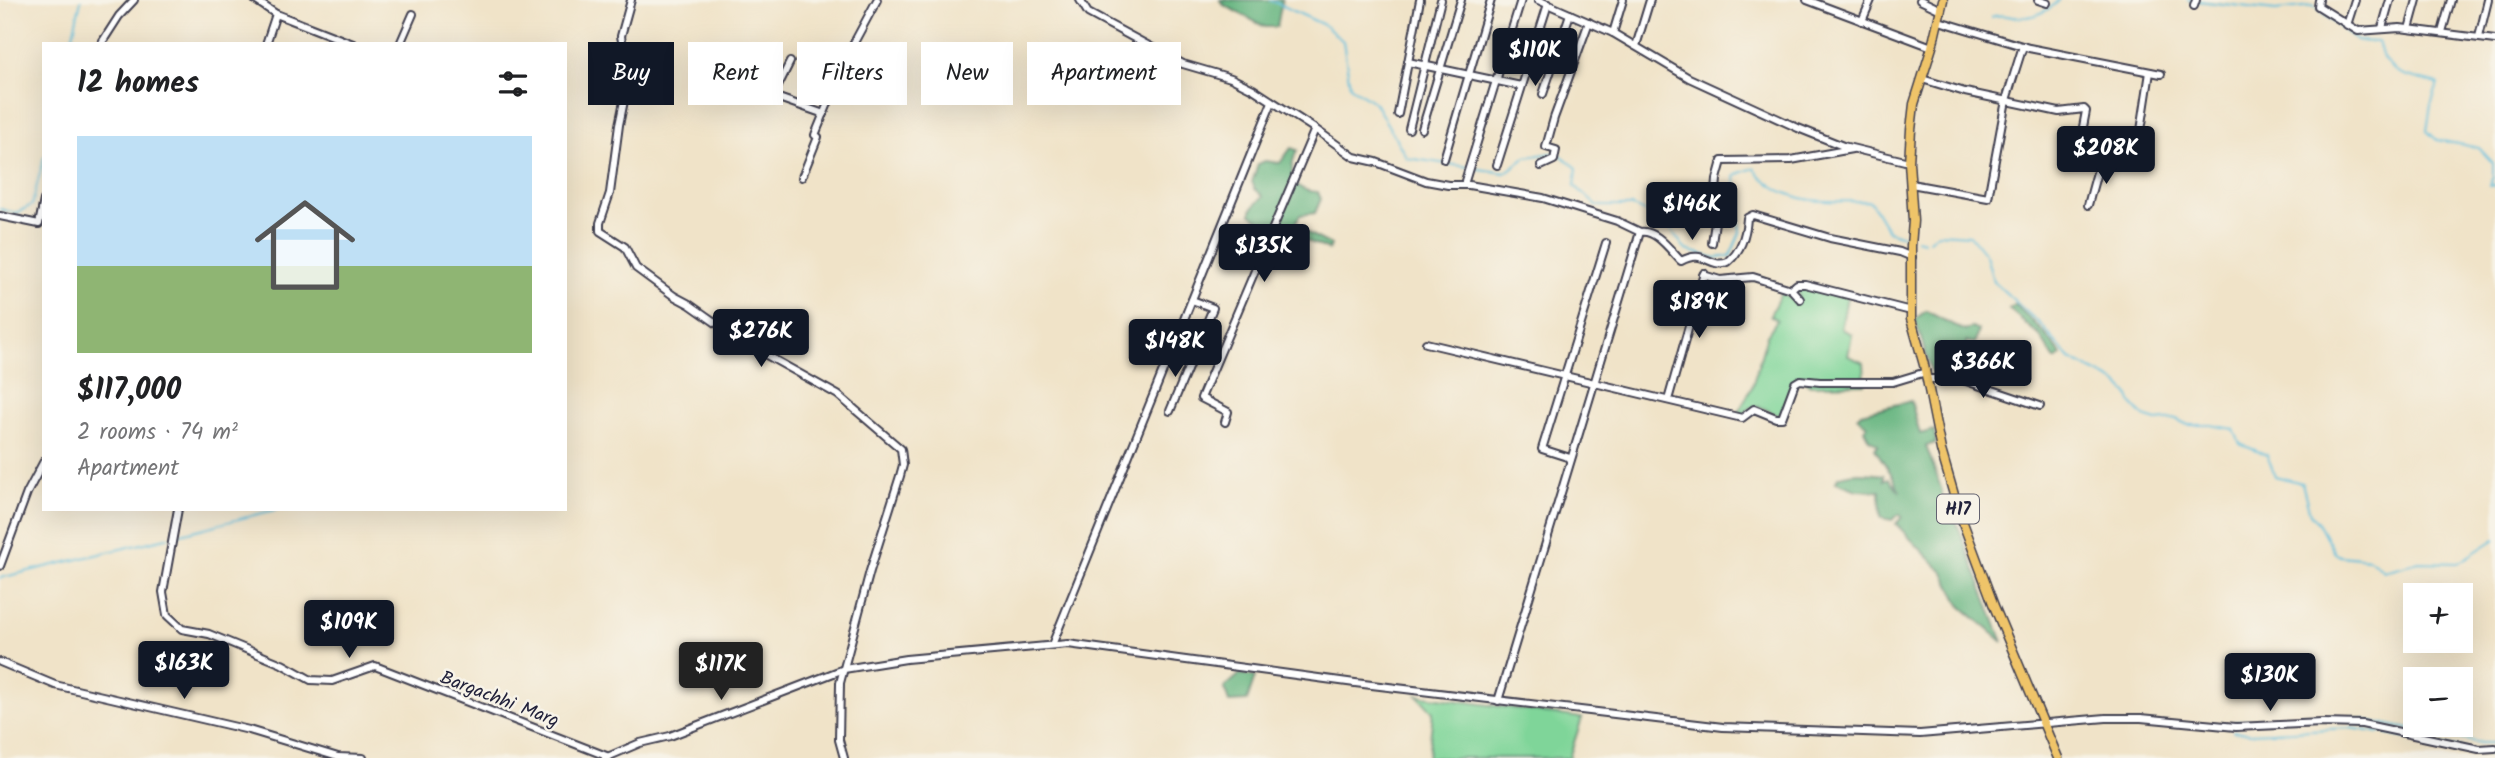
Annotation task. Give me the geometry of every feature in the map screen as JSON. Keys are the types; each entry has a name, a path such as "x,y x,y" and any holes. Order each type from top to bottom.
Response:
{"main road":[{"name":"H17","path":"1943,0 1912,114 1909,162 1913,227 1911,310 1941,450 1959,512 1994,606 2058,758"}],"street":[{"path":"102,42 119,16 134,0"},
{"path":"255,0 276,14 348,42"},
{"path":"631,0 621,36 629,77 619,125 612,181 600,231 625,247 636,268 674,296 743,342 838,395 901,449 903,465 900,477 870,571 844,669 838,706 839,740 844,758"},
{"path":"802,177 818,137 815,135 849,52 877,0"},
{"path":"1080,0 1088,13 1183,64 1231,78 1315,129 1354,157 1448,185 1469,185 1543,198 1617,221 1655,236 1681,261 1689,255 1697,255 1724,264 1738,253 1745,236 1747,218 1752,215 1830,238 1900,252 1912,257"},
{"path":"1398,114 1420,0"},
{"path":"1409,129 1441,0"},
{"path":"1422,129 1461,0"},
{"path":"1444,159 1491,0"},
{"path":"1465,181 1521,0"},
{"path":"1613,33 1623,0"},
{"path":"1636,46 1650,0"},
{"path":"1809,0 1932,47"},
{"path":"1862,21 1871,0"},
{"path":"1920,0 1941,10"},
{"path":"2038,0 2047,3"},
{"path":"2347,25 2355,0"},
{"path":"2382,28 2389,0"},
{"path":"2409,29 2417,0"},
{"path":"2442,32 2451,0"},
{"path":"2479,37 2488,0"},
{"path":"1497,164 1544,2 1613,33 1689,78 1798,128 1854,149 1909,162"},
{"path":"2318,3 2351,29 2365,32 2382,28 2409,29 2495,40"},
{"path":"267,42 276,14"},
{"path":"401,42 413,14"},
{"path":"1543,94 1570,14"},
{"path":"1939,21 2023,46 2161,74"},
{"path":"1541,166 1554,160 1555,154 1546,147 1589,22"},
{"path":"1911,184 1988,198 2006,100 2023,46"},
{"path":"783,75 789,62"},
{"path":"1408,62 1521,86"},
{"path":"2140,137 2150,72"},
{"path":"1922,79 2059,112 2084,109 2086,111 2083,127"},
{"path":"783,100 824,114"},
{"path":"1052,645 1272,102"},
{"path":"1225,422 1228,412 1202,398 1315,129"},
{"path":"1712,243 1718,172 1722,161 1791,160 1854,149"},
{"path":"2088,205 2099,161"},
{"path":"1658,197 1715,204"},
{"path":"0,216 39,224 42,210"},
{"path":"1498,701 1640,232"},
{"path":"1570,458 1542,449 1606,243"},
{"path":"1668,400 1703,274 1720,281 1753,277 1791,289 1800,299"},
{"path":"1791,289 1797,284 1805,284 1911,310"},
{"path":"1170,411 1213,308 1192,300"},
{"path":"1426,343 1742,418 1754,409 1780,419 1795,383 1800,380 1820,383 1893,382 1926,375 1960,379 2040,407"},
{"path":"0,566 27,493 42,465"},
{"name":"Bargachhi Marg","path":"178,511 163,592 167,615 182,629 209,634 282,664 311,680 332,681 375,666 608,758"},
{"path":"608,758 640,743 670,736 844,669 906,659 1068,644 1498,701 1723,727 1908,734 2106,718 2141,718 2236,727 2362,724 2479,748 2495,748"},
{"path":"0,662 55,685 249,730 338,757 363,758"}],"green space":[{"path":"1220,0 1282,0 1277,27 1265,27 1222,4"},
{"path":"1291,148 1297,150 1292,165 1296,184 1308,191 1318,192 1321,199 1315,213 1300,215 1294,226 1331,245 1329,250 1290,234 1281,250 1267,248 1256,239 1266,225 1251,214 1251,210 1263,196 1252,182 1258,164 1265,161 1280,163"},
{"path":"1803,286 1847,297 1841,329 1852,334 1848,356 1864,363 1865,384 1810,385 1799,377 1793,382 1780,416 1756,406 1744,414 1738,414 1752,387 1767,335 1777,320 1770,315 1781,293 1796,300 1799,296 1795,290"},
{"path":"2015,304 2046,335 2062,356 2055,360 2040,336 2009,309"},
{"path":"1926,311 1965,331 1972,327 1978,330 1975,343 1966,342 1959,376 1933,377 1915,319"},
{"path":"1911,401 1920,434 1934,430 1936,443 1926,446 1942,491 1940,503 1949,503 2003,642 1961,606 1944,573 1896,524 1902,517 1900,514 1892,520 1881,518 1880,491 1857,490 1836,482 1838,477 1850,474 1884,475 1884,480 1889,478 1900,492 1875,449 1878,444 1869,439 1864,429 1867,425 1857,417 1861,413"},
{"path":"1240,674 1255,677 1247,701 1229,702 1224,688"},
{"path":"1417,695 1582,718 1569,758 1428,758 1433,712"}],"waterway":[{"path":"71,42 81,0"},
{"path":"1270,0 1324,25 1343,41 1350,86 1375,103 1407,158 1468,167"},
{"path":"1991,17 2033,16 2044,12 2060,0"},
{"path":"2188,0 2276,10 2313,6 2357,41 2378,42 2383,58 2394,70 2438,84 2427,131 2437,140 2479,148 2493,163 2493,177 2489,186 2495,185"},
{"path":"1473,168 1505,173 1526,157 1553,153"},
{"path":"1558,153 1577,168 1575,186 1597,206 1631,206 1665,221 1686,250 1716,258 1730,256 1740,233 1735,175 1754,168 1766,181 1792,196 1822,201 1870,201 1888,231 1907,237"},
{"path":"0,209 16,213 32,205 42,165"},
{"path":"1929,240 1938,233 1970,235 1986,255 1993,281 2042,326 2070,359 2117,383 2144,417 2157,421 2176,419 2188,425 2234,429 2240,444 2267,455 2275,476 2302,483 2310,514 2319,524 2335,553 2340,556 2370,559 2384,571 2419,562 2458,563 2495,539"},
{"path":"1916,239 1924,241"},
{"path":"177,535 270,511"},
{"path":"0,578 170,537"},
{"path":"2234,721 2324,717 2363,720 2481,743 2495,743"},
{"path":"2233,731 2250,733 2350,728 2381,733"},
{"path":"2385,734 2495,755"}]}
